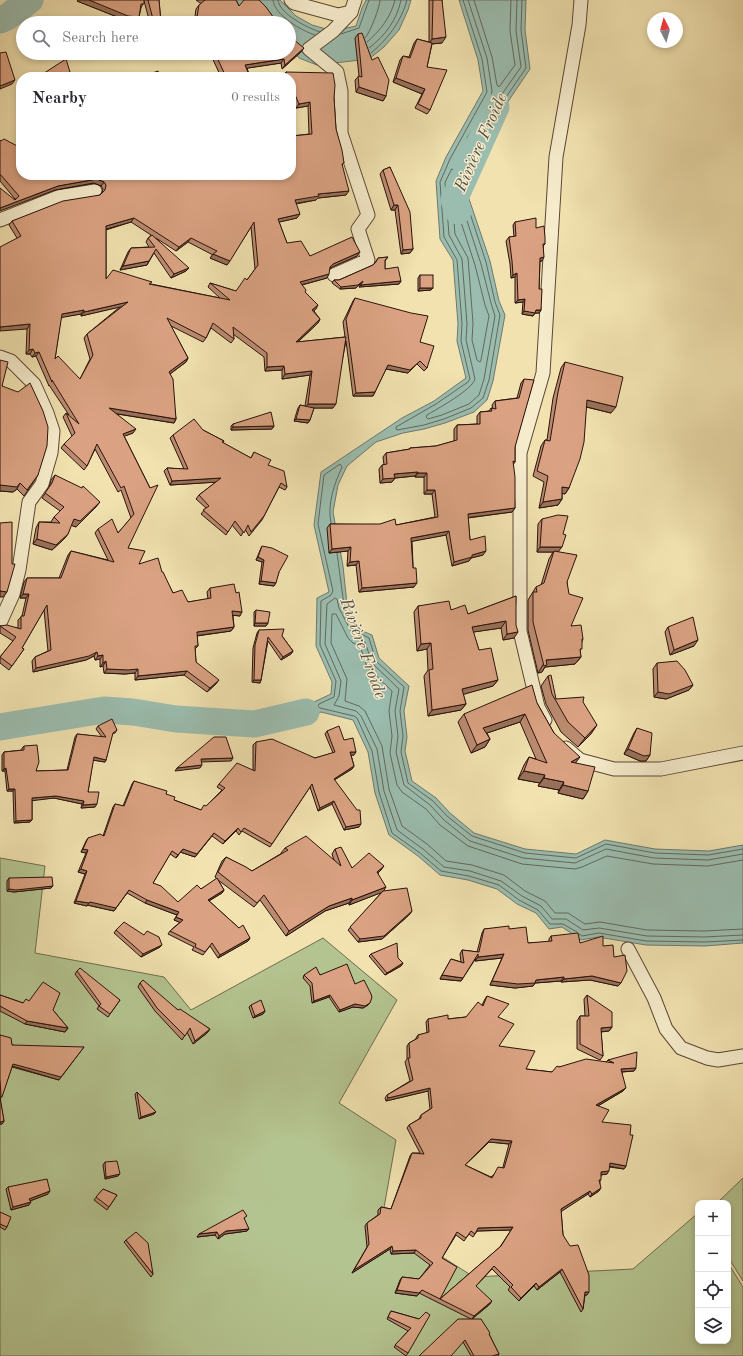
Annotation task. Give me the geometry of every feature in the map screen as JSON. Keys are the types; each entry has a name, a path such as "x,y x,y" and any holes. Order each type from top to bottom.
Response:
{"street":[{"path":"291,0 294,3 338,16 353,6"},
{"path":"552,731 538,707 520,631 520,453 543,373 556,157 579,25 581,0"},
{"path":"334,275 368,260 358,229 368,215 341,133 341,91 337,72 309,49 332,31 353,6"},
{"path":"0,220 58,197 95,191"},
{"path":"0,357 12,361 34,384 47,412 53,431 51,453 42,484 29,502 19,570 13,594 0,623"},
{"path":"560,741 580,760 614,769 661,769 743,752"},
{"path":"628,949 654,998 666,1029 681,1048 707,1058 718,1060 743,1056"}],"green space":[{"path":"0,858 45,866 35,953 164,977 191,1010 323,938 397,1000 339,1103 396,1140 382,1219 474,1277 633,1269 695,1216 695,1344 731,1344 731,1268 743,1287 743,1356 0,1356"},
{"path":"743,1178 743,1281 731,1262 731,1200 720,1200"}],"water":[{"path":"232,0 280,0 296,16 252,16"},
{"path":"366,0 411,0 399,30 384,47 369,59 317,65 299,58 296,54 296,16 312,25 333,31 356,26"},
{"path":"459,0 526,0 525,30 530,69 463,168 467,193 490,261 499,301 505,315 493,381 487,400 474,412 445,423 403,433 376,442 347,466 338,485 333,512 343,566 347,604 360,630 372,635 379,658 409,686 404,711 407,737 405,751 412,781 436,798 450,813 474,833 525,849 576,854 605,840 655,849 709,851 743,845 743,943 705,946 646,945 598,937 581,940 562,927 549,929 536,913 517,904 497,889 468,880 440,875 418,856 389,835 375,793 368,752 353,720 321,712 302,721 271,721 331,694 332,682 316,646 317,598 329,592 314,525 321,472 402,418 434,401 466,378 457,341 458,324 453,260 440,239 436,181 446,157 483,91 478,60"}],"building":[{"path":"89,0 144,0 144,4 141,4 139,16 128,16"},
{"path":"148,0 159,0 160,16 152,16"},
{"path":"205,0 236,0 239,6 244,0 259,0 273,16 197,16 199,5"},
{"path":"433,0 442,0 446,37 432,39"},
{"path":"362,33 372,60 378,57 389,80 386,96 359,87 358,76 362,77 358,34"},
{"path":"417,39 432,43 427,67 447,70 430,110 418,104 425,89 396,78 403,56 410,58"},
{"path":"296,42 304,48 296,55"},
{"path":"6,52 15,80 0,86 0,53"},
{"path":"66,60 70,72 46,72"},
{"path":"218,60 278,60 245,65 248,72 224,72"},
{"path":"284,60 291,60 285,65"},
{"path":"296,72 333,73 335,85 334,98 336,129 342,150 344,163 342,164 349,191 318,194 319,196 295,200 300,214 278,219 287,243 301,241 310,256 352,237 360,252 333,264 330,267 329,274 300,282 306,290 305,292 318,305 312,310 320,319 296,342 346,337 336,404 308,404 312,371 285,374 284,366 267,367 267,353 233,327 234,339 213,323 206,338 167,318 188,358 169,372 173,379 176,419 109,408 136,429 123,434 150,488 158,485 128,548 145,551 139,564 158,558 162,572 173,593 182,590 188,602 211,598 210,588 234,584 236,593 239,592 242,612 232,611 234,627 197,632 198,646 195,646 196,662 219,680 210,688 187,671 138,676 138,669 107,669 106,661 103,663 103,655 98,656 97,652 89,656 36,668 35,657 51,650 47,605 22,648 24,649 12,666 0,657 16,637 0,626 7,625 21,629 21,616 24,616 29,594 23,594 27,578 61,578 71,551 114,562 98,529 112,519 118,533 134,514 124,486 121,488 97,444 87,466 64,444 75,433 66,413 79,424 52,380 52,382 39,352 35,353 33,349 29,350 30,324 0,327 0,247 21,236 12,221 63,201 100,195 105,190 106,185 104,182 99,180 296,180 296,136 312,134 310,102 299,104 296,97","holes":["134,218 179,247 191,238 217,251 213,254 230,261 254,222 258,265 247,280 245,278 236,291 210,283 230,300 149,284 152,282 113,270 106,279 106,226","128,302 87,334 93,355 80,379 58,356 55,359 62,314 84,310 84,312"]},
{"path":"4,139 16,145 16,180 91,180 58,186 0,208 0,188 15,200 19,196 0,174 0,140 1,141"},
{"path":"390,167 410,212 413,249 403,250 398,205 394,205 383,170"},
{"path":"536,218 536,228 544,226 545,244 543,244 544,257 540,258 539,289 542,289 541,310 536,310 535,313 524,311 525,299 518,300 517,273 513,275 509,237 516,236 515,222"},
{"path":"152,235 189,268 174,274 156,249 149,261 123,266 131,248 155,247 148,238"},
{"path":"388,257 385,260 385,269 398,267 401,281 361,285 363,281 358,285 341,287 334,280 339,280 373,265 378,258"},
{"path":"420,275 433,275 433,288 420,288"},
{"path":"355,298 428,316 420,342 434,346 427,368 420,361 410,370 388,365 375,392 356,393 346,319"},
{"path":"0,360 8,362 2,386 18,392 30,383 43,411 48,427 47,446 38,475 27,490 20,483 17,487 0,485"},
{"path":"565,362 623,377 616,407 587,400 584,442 580,459 569,488 562,487 562,499 543,502 548,476 537,471 545,440 550,441 558,392"},
{"path":"524,379 534,380 515,447 515,462 513,461 515,477 515,508 468,514 470,540 485,536 486,551 454,562 449,531 411,538 413,568 416,568 417,583 362,588 359,561 350,562 351,547 332,549 330,524 380,524 395,519 396,525 438,517 435,490 427,490 427,473 418,472 394,474 395,478 383,479 382,465 387,464 386,453 410,448 436,446 457,440 457,425 480,424 480,412 492,411 491,408 496,409 495,401 519,398"},
{"path":"300,405 314,408 310,420 296,419"},
{"path":"271,412 274,426 233,427 233,424"},
{"path":"194,419 203,430 224,441 222,442 251,458 254,452 271,460 268,465 284,471 287,487 281,483 264,516 251,532 248,525 244,533 235,521 228,532 203,510 209,506 199,495 221,478 172,481 167,468 188,469 173,435"},
{"path":"55,475 82,488 83,486 100,502 80,521 74,519 68,534 56,545 37,539 39,522 60,523 54,517 64,507 45,493 52,483"},
{"path":"558,515 568,516 563,534 566,535 562,547 540,547 542,519"},
{"path":"12,522 12,564 15,564 7,592 0,591 0,523"},
{"path":"262,546 272,548 288,556 279,572 276,583 261,581 264,560 258,557"},
{"path":"554,551 577,555 567,582 569,594 583,598 571,626 581,625 583,639 582,649 580,649 581,657 546,660 547,665 544,666 533,622 533,592 537,592 536,587 544,583"},
{"path":"516,596 516,625 518,632 507,634 506,621 472,627 479,650 491,648 498,680 462,689 466,704 432,710 429,670 433,669 431,643 421,644 418,606 449,601 451,610 465,605 468,614"},
{"path":"256,610 270,612 268,623 255,623"},
{"path":"693,617 698,640 674,650 668,627"},
{"path":"284,629 282,636 293,651 283,657 268,637 261,680 254,680 255,645 259,630"},
{"path":"677,661 685,670 693,685 669,694 658,692 657,663"},
{"path":"551,675 556,699 584,697 583,702 597,725 585,738 568,722 552,694 548,676"},
{"path":"532,685 537,703 554,733 580,757 571,762 595,767 588,791 563,785 564,782 544,778 545,775 524,771 529,757 547,763 525,714 483,728 490,739 477,745 464,714"},
{"path":"112,719 117,730 113,733 106,760 94,757 88,792 99,792 97,804 83,805 84,801 56,796 32,798 32,820 16,821 15,789 9,789 6,768 4,769 4,752 24,750 24,746 37,745 39,762 36,771 68,770 77,734 106,737 98,726"},
{"path":"339,726 344,740 353,738 356,752 350,752 354,766 334,779 357,810 360,810 361,824 346,827 334,801 320,808 312,784 272,844 244,828 241,832 238,828 225,841 214,833 197,854 183,849 178,855 172,851 153,883 161,886 178,902 197,885 201,889 217,878 224,890 208,900 239,928 243,925 250,938 220,955 212,943 205,952 195,947 196,944 170,931 183,920 176,917 179,912 147,900 129,890 116,908 90,902 76,901 87,871 81,869 88,850 83,849 88,838 100,834 104,836 115,804 124,806 134,781 167,791 166,794 175,797 174,800 201,810 204,805 206,806 225,788 219,784 237,763 255,771 256,742 272,739 315,758 335,752 327,731"},
{"path":"637,728 652,733 650,755 644,756 628,749"},
{"path":"214,737 226,737 233,758 201,759 202,765 177,768"},
{"path":"306,836 341,866 335,849 341,847 352,868 369,853 384,866 377,872 386,887 352,900 352,898 329,906 289,931 264,895 257,903 218,872 226,857 252,871 288,850 285,848"},
{"path":"52,877 53,886 16,890 9,889 9,878"},
{"path":"407,888 412,911 384,936 360,939 350,927 383,891"},
{"path":"124,922 144,935 147,931 159,937 162,945 143,954 116,930"},
{"path":"509,926 509,929 526,927 528,943 552,941 551,936 578,933 580,943 603,936 603,946 613,945 614,957 625,955 627,971 621,983 592,976 536,980 535,983 518,984 492,981 504,954 478,957 478,954 463,978 442,975 451,959 464,963 462,950 479,952 484,929"},
{"path":"397,943 398,958 403,963 387,973 371,954"},
{"path":"347,964 355,984 364,980 372,997 370,1003 365,1006 355,1004 340,1010 330,995 314,1001 312,983 304,975 316,967 320,975"},
{"path":"80,968 120,1000 110,1014 99,1006 101,1004 77,971"},
{"path":"143,980 178,1010 180,1009 210,1029 195,1041 190,1028 185,1036 157,1008 140,983"},
{"path":"43,982 60,993 53,1010 68,1028 27,1021 0,1006 0,995 23,1003 26,999 29,1001"},
{"path":"587,995 612,1012 612,1027 601,1028 603,1056 580,1044 580,1016 589,1016"},
{"path":"487,996 509,1004 498,1017 514,1024 499,1046 535,1051 526,1069 552,1072 557,1066 559,1067 586,1059 614,1063 608,1060 637,1052 636,1068 621,1069 626,1088 596,1105 609,1110 602,1122 631,1125 630,1135 633,1135 626,1166 610,1163 609,1171 601,1172 601,1180 599,1180 601,1188 592,1194 590,1191 561,1209 563,1235 570,1246 578,1245 589,1275 589,1292 585,1292 583,1309 562,1269 539,1287 536,1283 521,1298 511,1287 513,1285 494,1266 476,1286 492,1301 474,1316 440,1299 422,1290 419,1293 397,1290 402,1277 419,1279 433,1263 416,1250 393,1251 392,1246 354,1270 369,1244 367,1223 380,1214 381,1207 391,1209 412,1153 424,1154 409,1125 421,1118 421,1115 432,1108 430,1088 388,1098 387,1095 413,1080 408,1058 410,1058 409,1043 418,1038 418,1035 429,1032 428,1019 448,1015 448,1019 466,1017 478,1002 483,1006","holes":["491,1139 512,1141 504,1168 498,1167 492,1178 465,1165","513,1227 501,1246 440,1299 457,1267 442,1258 457,1232 466,1238 471,1231 475,1234 478,1228"]},
{"path":"261,1000 265,1011 255,1016 251,1005"},
{"path":"0,1035 11,1038 12,1045 84,1047 61,1077 13,1064 1,1097"},
{"path":"137,1092 156,1112 141,1117"},
{"path":"0,1097 4,1121 0,1122"},
{"path":"117,1161 120,1174 106,1177 105,1162"},
{"path":"47,1179 50,1191 29,1199 31,1202 13,1207 8,1187"},
{"path":"103,1189 117,1195 109,1207 96,1197"},
{"path":"243,1210 247,1216 244,1218 249,1229 226,1231 219,1236 217,1232 199,1234"},
{"path":"0,1212 11,1217 7,1227 0,1224"},
{"path":"136,1232 148,1243 153,1274 126,1240"},
{"path":"391,1311 419,1319 426,1312 430,1315 408,1353 395,1345 411,1328 388,1317"},
{"path":"458,1319 481,1319 490,1333 489,1334 499,1354 492,1356 474,1356 465,1340 451,1356 419,1356"}],"waterway":[{"path":"0,20 7,17 30,0"},
{"name":"Rivière Froide","path":"458,211 454,200 496,107"},
{"path":"0,727 104,710 133,712 176,719 254,724 306,712"}]}
